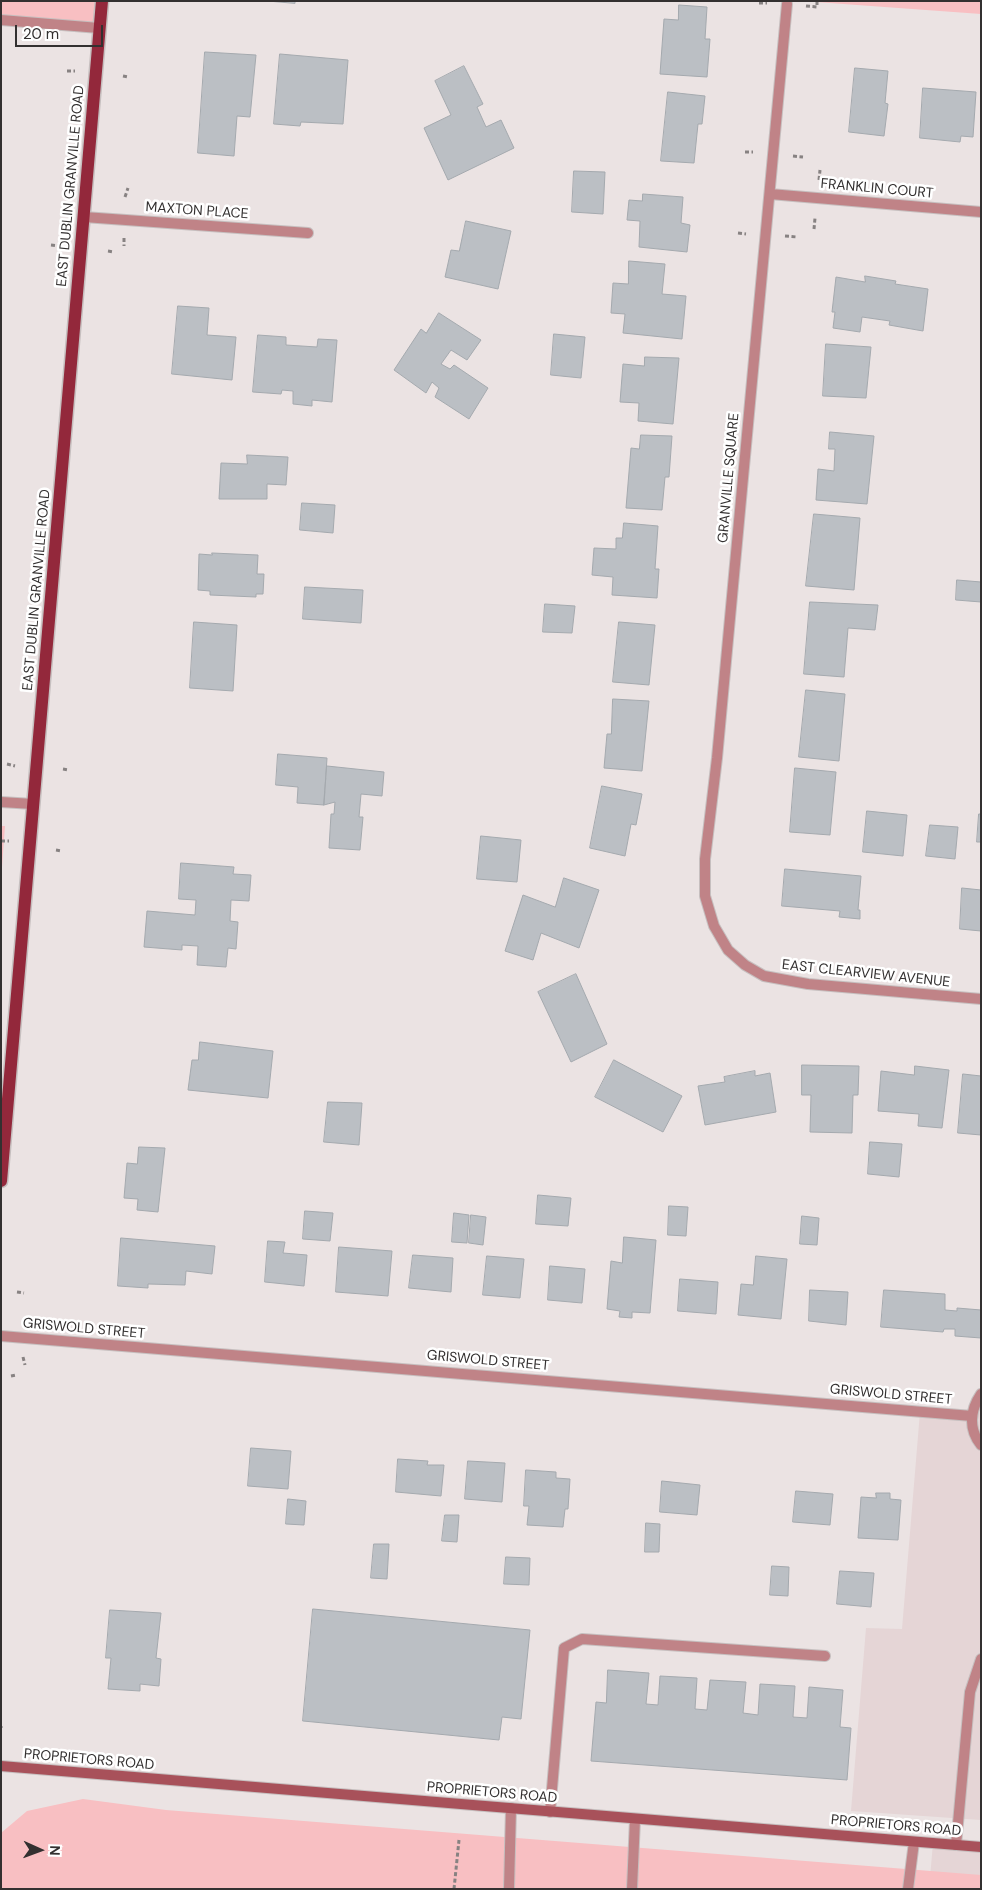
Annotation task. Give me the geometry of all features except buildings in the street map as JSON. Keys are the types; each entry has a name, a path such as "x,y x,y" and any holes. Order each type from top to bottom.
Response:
{"main road":[{"name":"EAST DUBLIN GRANVILLE ROAD","path":"1,1181 102,1"}],"street":[{"name":"GRANVILLE SQUARE","path":"728,950 714,926 705,896 705,859 717,758 762,255 770,194 787,4"},
{"path":"1,20 100,28"},
{"name":"FRANKLIN COURT","path":"770,194 981,212"},
{"name":"MAXTON PLACE","path":"84,217 308,233"},
{"path":"1,802 33,804"},
{"name":"EAST CLEARVIEW AVENUE","path":"728,950 745,965 764,976 808,984 981,999"},
{"name":"GRISWOLD STREET","path":"1,1336 972,1416"},
{"path":"981,1394 975,1403 972,1416 972,1430 981,1445"},
{"path":"550,1812 564,1648 582,1639 825,1656"},
{"path":"956,1845 970,1692 981,1659"},
{"name":"PROPRIETORS ROAD","path":"1,1766 981,1847"},
{"path":"509,1889 511,1808"},
{"path":"632,1889 635,1819"},
{"path":"908,1889 914,1842"}],"path":[{"path":"67,71 75,71"},
{"path":"123,76 128,77"},
{"path":"745,152 756,153"},
{"path":"792,156 803,157"},
{"path":"125,197 128,188"},
{"path":"814,228 815,217"},
{"path":"784,236 797,237"},
{"path":"51,244 60,246"},
{"path":"108,251 114,252"},
{"path":"7,764 15,766"},
{"path":"63,769 69,770"},
{"path":"1,841 9,841"},
{"path":"56,850 62,851"},
{"path":"17,1292 24,1292"},
{"path":"23,1357 25,1364"},
{"path":"11,1376 16,1375"},
{"path":"454,1889 459,1840"}],"shaded area":[{"path":"1,1 101,1 99,30 1,22"},
{"path":"802,1 981,1 981,14"},
{"path":"1,826 5,826 1,881"},
{"path":"981,1394 981,1820 851,1811 866,1628 902,1629 920,1412 971,1416"},
{"path":"83,1799 166,1810 981,1875 981,1889 1,1889 1,1833 27,1811"},
{"path":"933,1843 981,1847 981,1889 929,1889"}]}
